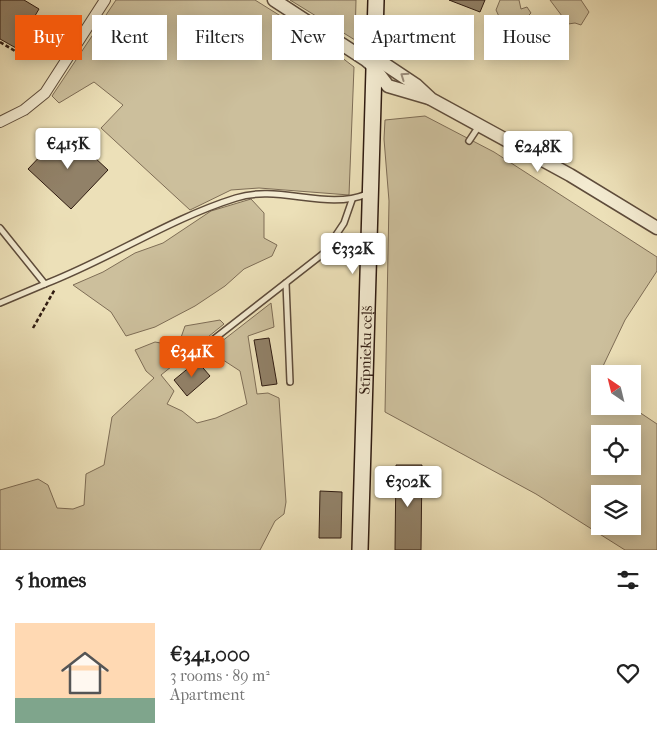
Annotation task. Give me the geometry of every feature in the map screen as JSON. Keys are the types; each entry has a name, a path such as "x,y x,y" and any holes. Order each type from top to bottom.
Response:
{"main road":[{"name":"Stīpnieku ceļš","path":"360,550 376,0"}],"street":[{"path":"0,122 24,110 45,93 105,0"},
{"path":"274,0 316,26 373,66 383,63 416,85 431,99 570,175 657,228"}],"lane":[{"path":"469,141 479,125"},
{"path":"0,303 80,270 168,225 237,197 268,194 352,200 371,193"},
{"path":"186,360 324,253 344,223 352,200"},
{"path":"0,228 45,284"},
{"path":"286,283 290,382"}],"path":[{"path":"0,42 15,51"},
{"path":"32,328 62,277"}],"shaded area":[{"path":"116,0 255,0 279,15 272,15 272,60 344,59 354,67 349,195 259,188 231,190 190,210 101,128 123,105 94,82 59,103 52,96 76,60 82,60 82,51 92,36 92,60 167,60 167,15 106,15"},
{"path":"290,0 356,0 354,39 344,33 344,15 314,15"},
{"path":"500,0 519,0 521,9 527,7 531,13 529,15 498,15 496,10"},
{"path":"550,0 581,0 589,12 581,25 569,24 569,15 561,15"},
{"path":"425,116 494,152 657,257 657,271 625,320 604,365 591,365 591,415 641,415 641,413 657,424 657,550 625,550 601,535 641,535 641,485 591,485 591,529 536,494 385,412 389,201 384,139 385,120"},
{"path":"251,199 264,213 264,238 277,245 272,256 244,269 225,286 195,306 155,327 126,336 111,312 73,285 103,272 135,253 163,243 211,211"},
{"path":"271,303 274,327 248,336 257,394 268,393 279,398 286,502 284,514 275,521 260,550 0,550 0,490 38,479 48,485 57,508 73,509 84,505 86,474 104,465 112,417 154,378 146,371 135,350 155,342 178,346 185,326 220,320 224,324 161,375 174,391 167,404 182,411 197,423 216,418 247,404 240,371 217,356 217,345"}],"building":[{"path":"0,0 24,0 39,9 35,15 15,15 15,47 0,39"},
{"path":"449,0 485,0 480,12"},
{"path":"65,130 108,170 71,209 28,169"},
{"path":"269,338 277,384 262,386 254,340"},
{"path":"197,361 210,376 187,396 174,380"},
{"path":"396,465 422,465 421,550 395,550"},
{"path":"320,491 342,492 341,538 319,538"}]}
